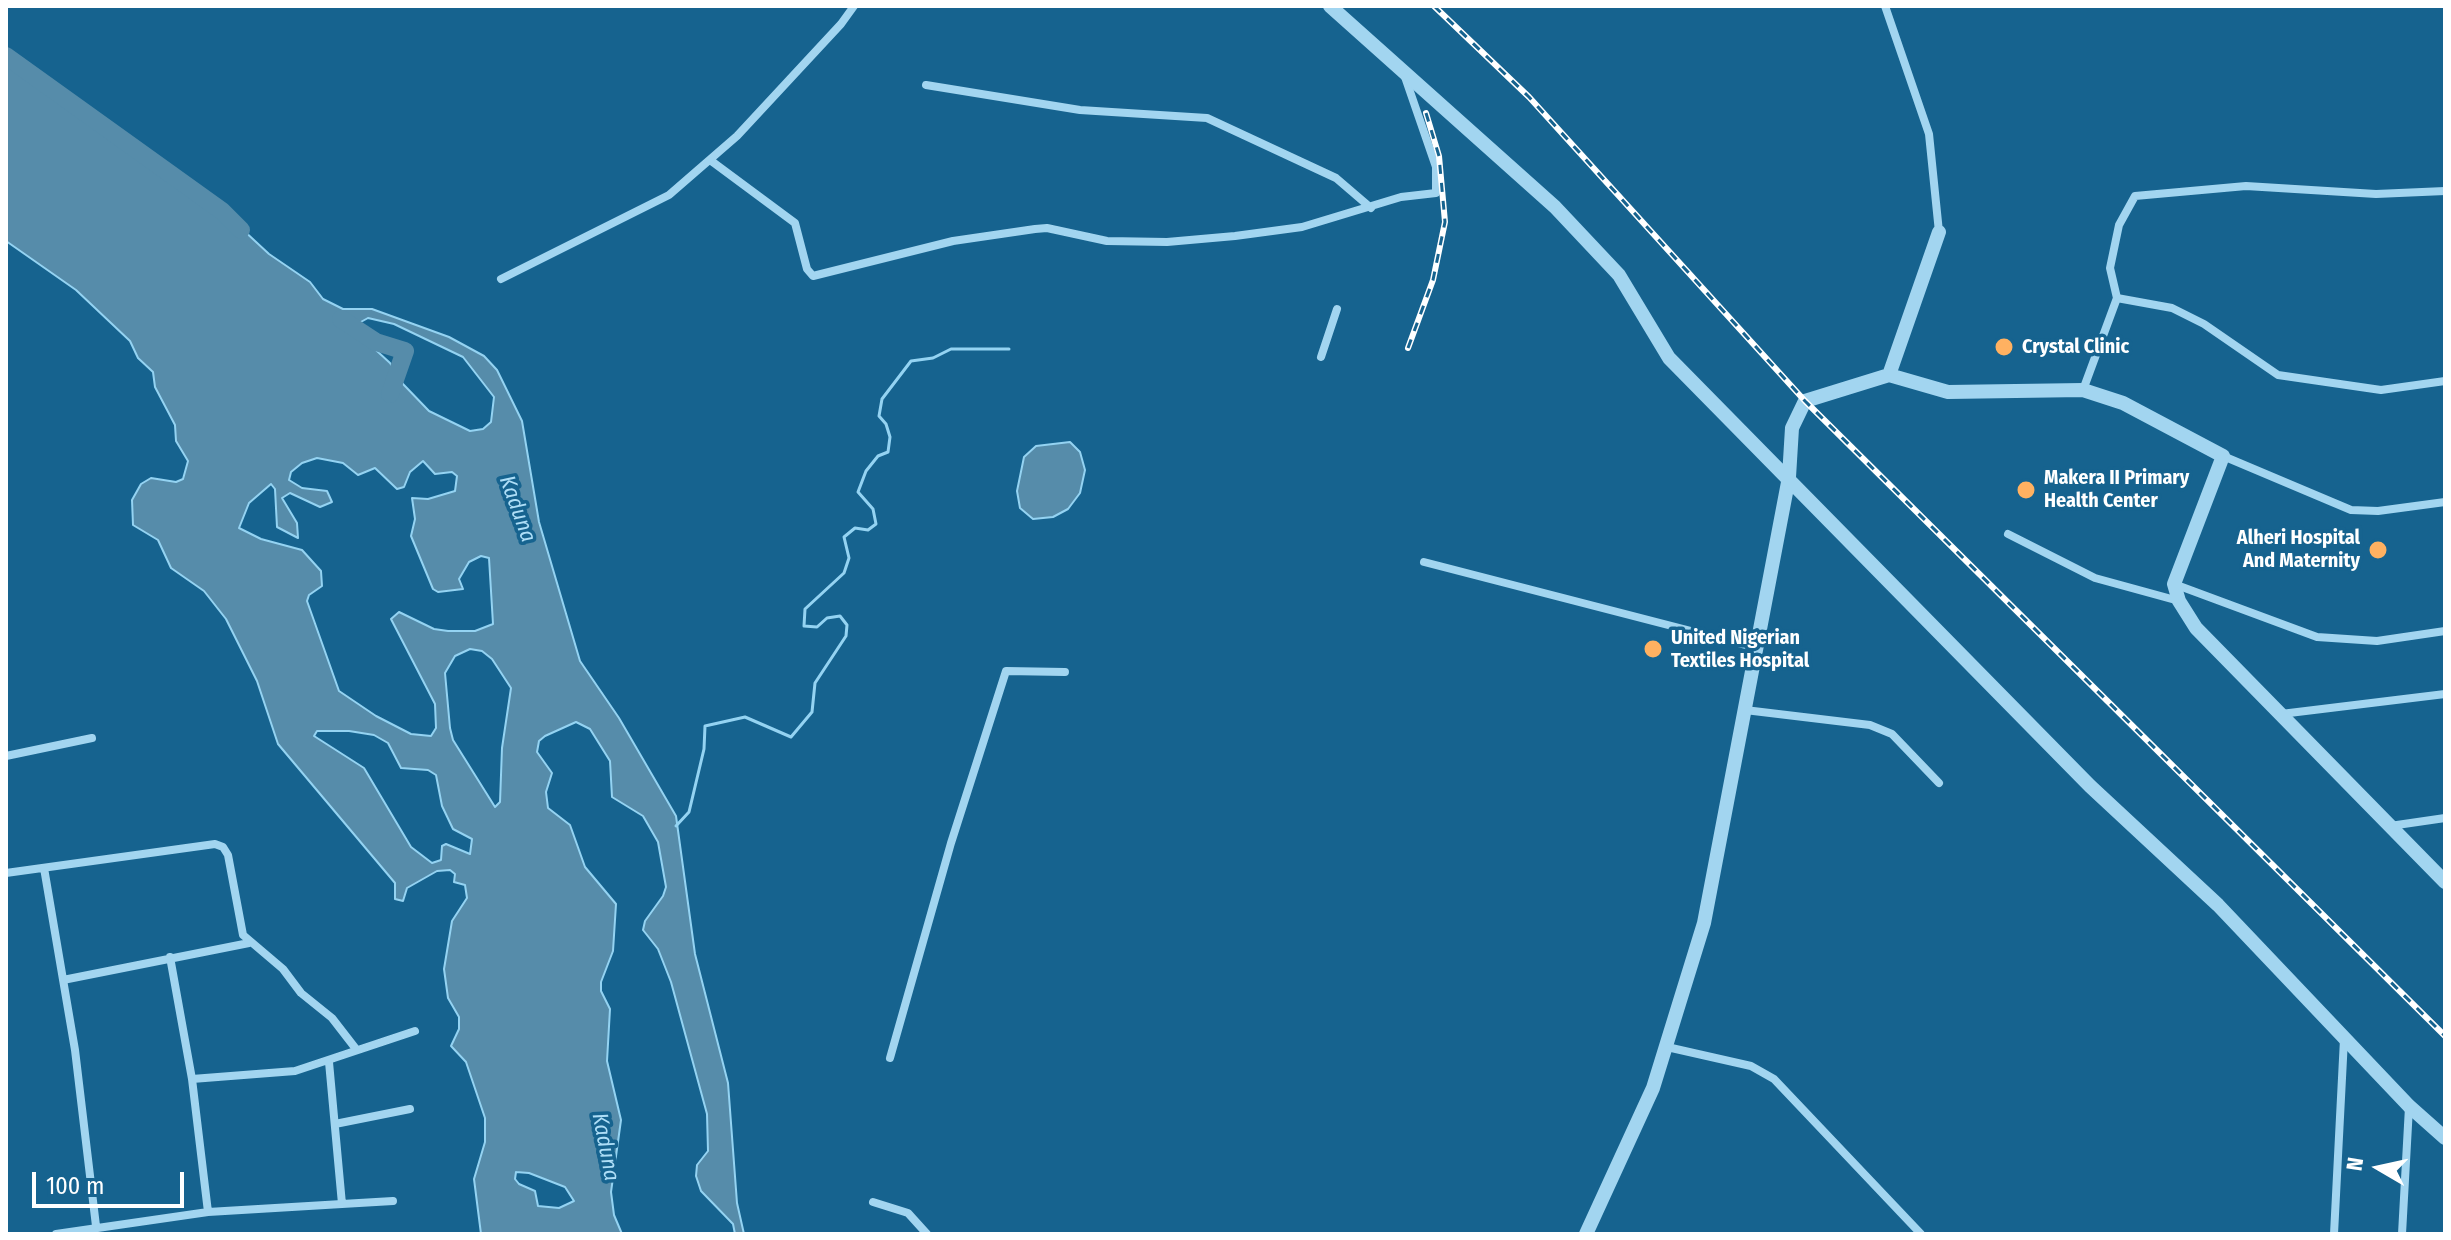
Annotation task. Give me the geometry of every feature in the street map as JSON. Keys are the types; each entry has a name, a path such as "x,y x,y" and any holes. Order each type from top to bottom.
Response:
{"street":[{"path":"501,279 669,195 769,103 854,6"},
{"path":"1330,6 1555,207 1619,275 1669,358 2090,786 2218,905 2409,1106 2445,1138"},
{"path":"1885,6 1929,134 1939,232 1889,375"},
{"path":"710,160 795,223 807,269 813,276 953,241 1035,229 1047,228 1107,241 1167,242 1302,227 1401,197 1436,193 1439,185 1425,126 1404,73"},
{"path":"926,85 1080,110 1207,118 1336,178 1371,208"},
{"path":"2083,390 2117,298 2110,268 2119,225 2135,196 2246,186 2376,194 2445,191"},
{"path":"2117,298 2172,308 2204,324 2278,375 2381,390 2445,381"},
{"path":"1321,357 1337,309"},
{"path":"1586,1234 1653,1088 1717,866 1789,477 1792,428 1805,401 1889,375 1948,392 2083,390 2123,403 2223,456 2351,510 2378,511 2445,502"},
{"path":"2223,456 2174,584 2179,601 2196,628 2445,882"},
{"path":"2008,534 2095,578 2179,601"},
{"path":"1424,562 1757,648"},
{"path":"2174,584 2317,637 2377,641 2445,631"},
{"path":"890,1058 951,843 1006,671 1065,672"},
{"path":"2281,714 2445,694"},
{"path":"1745,710 1870,725 1892,734 1939,783"},
{"path":"6,756 92,738"},
{"path":"2389,826 2445,818"},
{"path":"6,873 215,844 223,847 228,855 243,935 283,969 301,993 332,1018 356,1049"},
{"path":"44,868 63,980 96,1226"},
{"path":"63,980 249,943"},
{"path":"170,957 192,1079 208,1212"},
{"path":"192,1079 280,1073 329,1062 356,1049 415,1031"},
{"path":"2334,1234 2344,1036"},
{"path":"1667,1047 1751,1066 1774,1079 1921,1234"},
{"path":"329,1062 342,1204"},
{"path":"2402,1234 2409,1106"},
{"path":"335,1124 410,1109"},
{"path":"56,1234 208,1212 393,1201"},
{"path":"873,1202 908,1213 927,1234"}],"water":[{"path":"6,57 29,78 227,215 269,254 310,282 323,299 343,309 372,309 449,337 484,356 497,370 522,421 539,522 580,661 619,718 676,816 695,954 728,1083 737,1203 744,1234 735,1234 733,1224 701,1191 696,1176 697,1165 708,1151 707,1114 671,982 658,949 643,930 645,921 666,887 658,842 643,816 612,797 610,761 590,729 576,722 545,736 539,741 537,752 552,773 546,792 548,808 570,825 585,867 616,904 613,951 601,982 601,991 610,1009 607,1061 621,1120 611,1192 614,1215 622,1234 481,1234 474,1179 485,1142 485,1118 466,1062 451,1046 459,1029 459,1017 448,998 444,969 452,921 467,898 465,885 454,882 455,874 450,870 437,871 407,888 403,901 395,899 395,883 278,744 257,681 226,619 204,591 171,568 158,540 133,525 132,500 141,484 151,478 176,482 183,479 188,461 176,441 175,425 155,387 153,372 138,358 130,341 76,290 6,241","holes":["368,318 394,324 463,357 494,397 491,422 483,429 470,431 429,411 403,384 390,363 365,340 359,323","317,458 343,463 358,475 375,468 397,489 404,487 410,472 423,461 435,474 452,472 457,476 455,491 428,499 412,498 415,519 411,536 433,589 438,592 463,589 459,579 469,562 481,556 489,558 493,624 475,631 448,631 434,629 399,612 391,619 435,704 436,728 431,736 411,734 376,716 339,691 307,601 309,595 322,586 321,571 302,550 261,539 239,528 249,503 271,484 275,489 277,527 298,538 297,523 282,498 290,493 320,507 332,502 327,491 302,488 289,480 291,472 302,463","470,649 482,651 492,659 511,688 502,748 500,802 495,807 453,740 445,673 455,656","317,731 374,735 388,743 401,768 428,770 436,775 442,806 453,829 472,839 470,854 446,844 442,846 441,860 432,863 411,847 364,768 314,736","516,1172 529,1173 565,1187 574,1201 559,1208 538,1206 535,1191 515,1179"]},
{"path":"1070,442 1080,452 1085,470 1080,493 1068,509 1053,517 1033,519 1020,508 1017,491 1024,457 1036,446"}],"waterway":[{"name":"Kaduna","path":"6,56 222,211 241,230"},
{"name":"Kaduna","path":"341,319 376,342 405,351 390,394"},
{"path":"676,826 689,812 704,749 705,726 745,717 791,737 812,712 815,683 846,636 847,625 840,616 827,618 817,627 804,626 805,609 844,573 849,558 844,537 855,528 868,530 876,524 873,509 858,492 866,471 878,456 888,452 890,437 886,424 879,416 882,399 911,361 933,358 951,349 1009,349"}],"railway":[{"path":"1434,6 1529,97 1805,401 2445,1036"},
{"path":"1408,348 1433,280 1445,222 1439,156 1426,113"}],"place":[{"name":"Crystal Clinic","path":"2004,347"},
{"name":"Makera II Primary Health Center","path":"2026,490"},
{"name":"Alheri Hospital And Maternity","path":"2378,550"},
{"name":"United Nigerian Textiles Hospital","path":"1653,649"}]}
